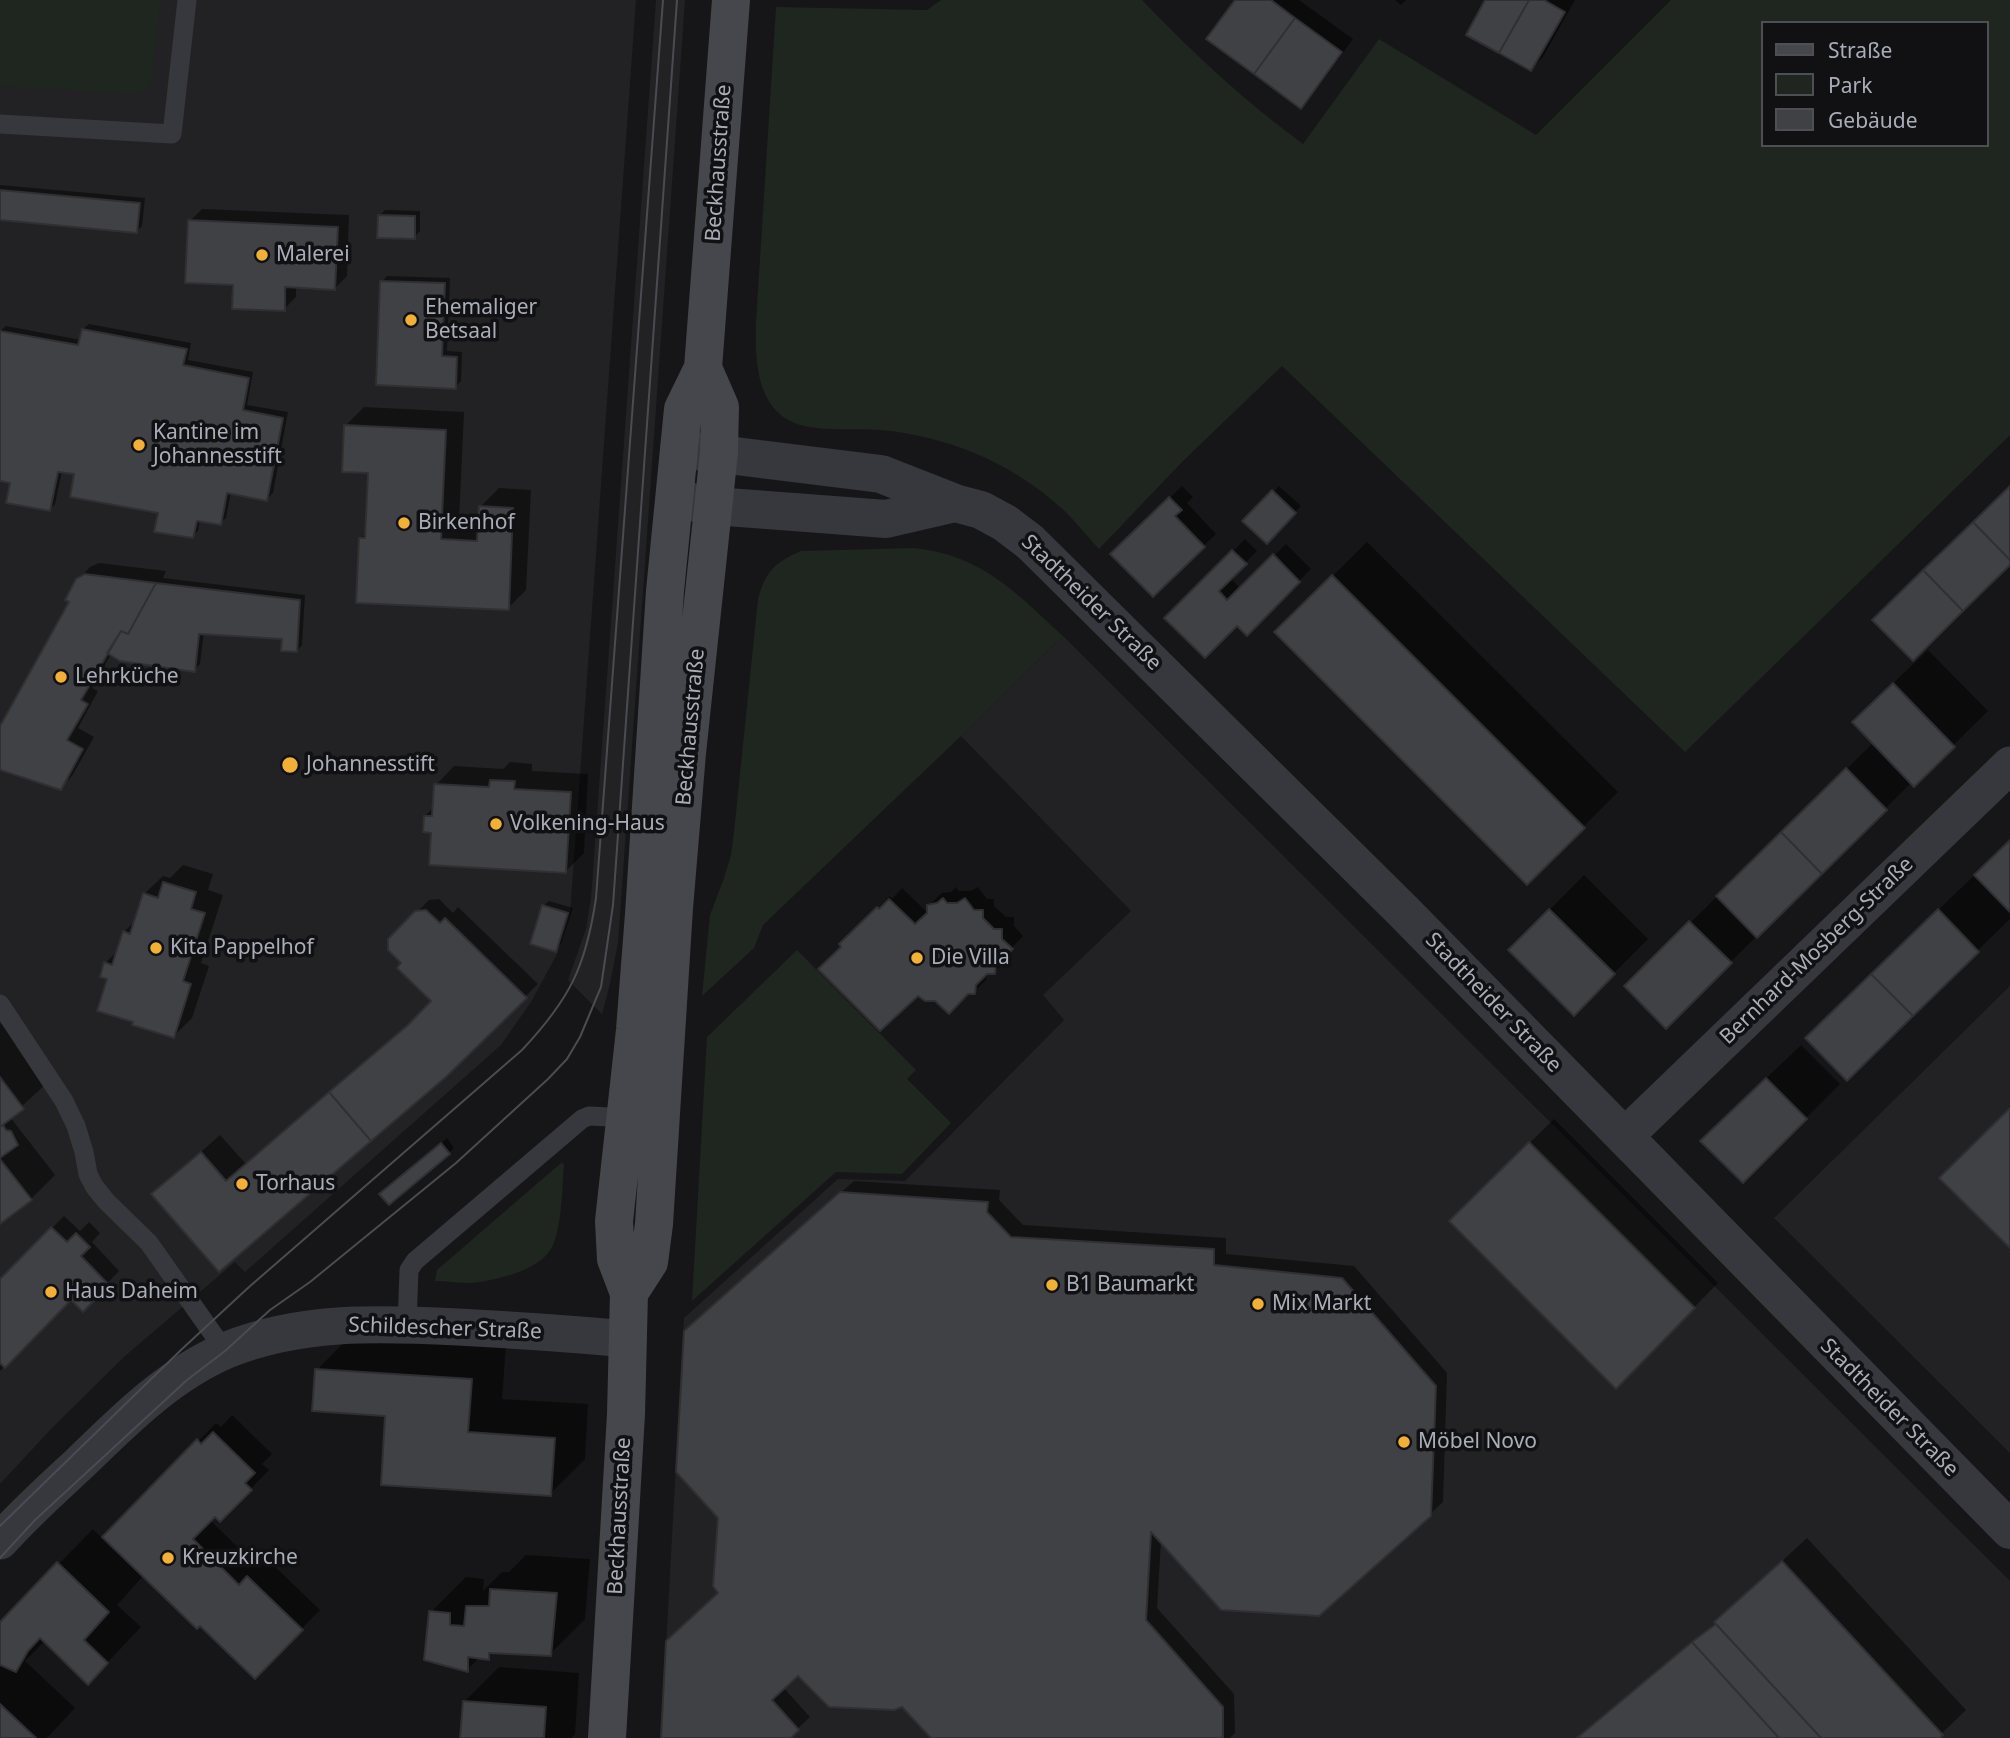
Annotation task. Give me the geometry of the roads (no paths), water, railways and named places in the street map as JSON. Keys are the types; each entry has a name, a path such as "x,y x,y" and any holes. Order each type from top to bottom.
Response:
{"main road":[{"name":"Beckhausstraße","path":"607,1738 626,1414 629,1293 649,1262 654,1224 643,1119 644,914 665,591 683,408 704,368 731,0"},
{"name":"Beckhausstraße","path":"643,1119 674,908 719,452 720,407 704,368"}],"street":[{"name":"Stadtheider Straße","path":"679,449 881,474 955,503 981,510 1005,523 1030,542 1413,921 2010,1530"},
{"path":"675,499 714,506 887,519 955,503"},
{"name":"Bernhard-Mosberg-Straße","path":"1624,1137 2010,765"},
{"name":"Schildescher Straße","path":"0,1541 27,1512 148,1400 182,1375 225,1351 259,1339 351,1325 407,1325 628,1339"}],"lane":[{"path":"0,124 172,134 187,0"},
{"path":"0,1004 70,1114 94,1186 149,1243 225,1351"},
{"path":"407,1325 410,1270 415,1261 582,1119 589,1116 643,1119"}],"tram line":[{"path":"0,1526 249,1287 522,1050 539,1032 564,997 581,963 596,898 663,0"},
{"path":"0,1558 35,1520 187,1380 225,1351 270,1310 310,1282 456,1163 548,1079 567,1059 580,1037 601,987 613,905 677,0"}],"place":[{"name":"Malerei","path":"262,255"},
{"name":"Ehemaliger Betsaal","path":"411,320"},
{"name":"Kantine im Johannesstift","path":"139,445"},
{"name":"Birkenhof","path":"404,523"},
{"name":"Lehrküche","path":"61,677"},
{"name":"Johannesstift","path":"290,765"},
{"name":"Volkening-Haus","path":"496,824"},
{"name":"Kita Pappelhof","path":"156,948"},
{"name":"Die Villa","path":"917,958"},
{"name":"Torhaus","path":"242,1184"},
{"name":"B1 Baumarkt","path":"1052,1285"},
{"name":"Haus Daheim","path":"51,1292"},
{"name":"Mix Markt","path":"1258,1304"},
{"name":"Möbel Novo","path":"1404,1442"},
{"name":"Kreuzkirche","path":"168,1558"}]}
